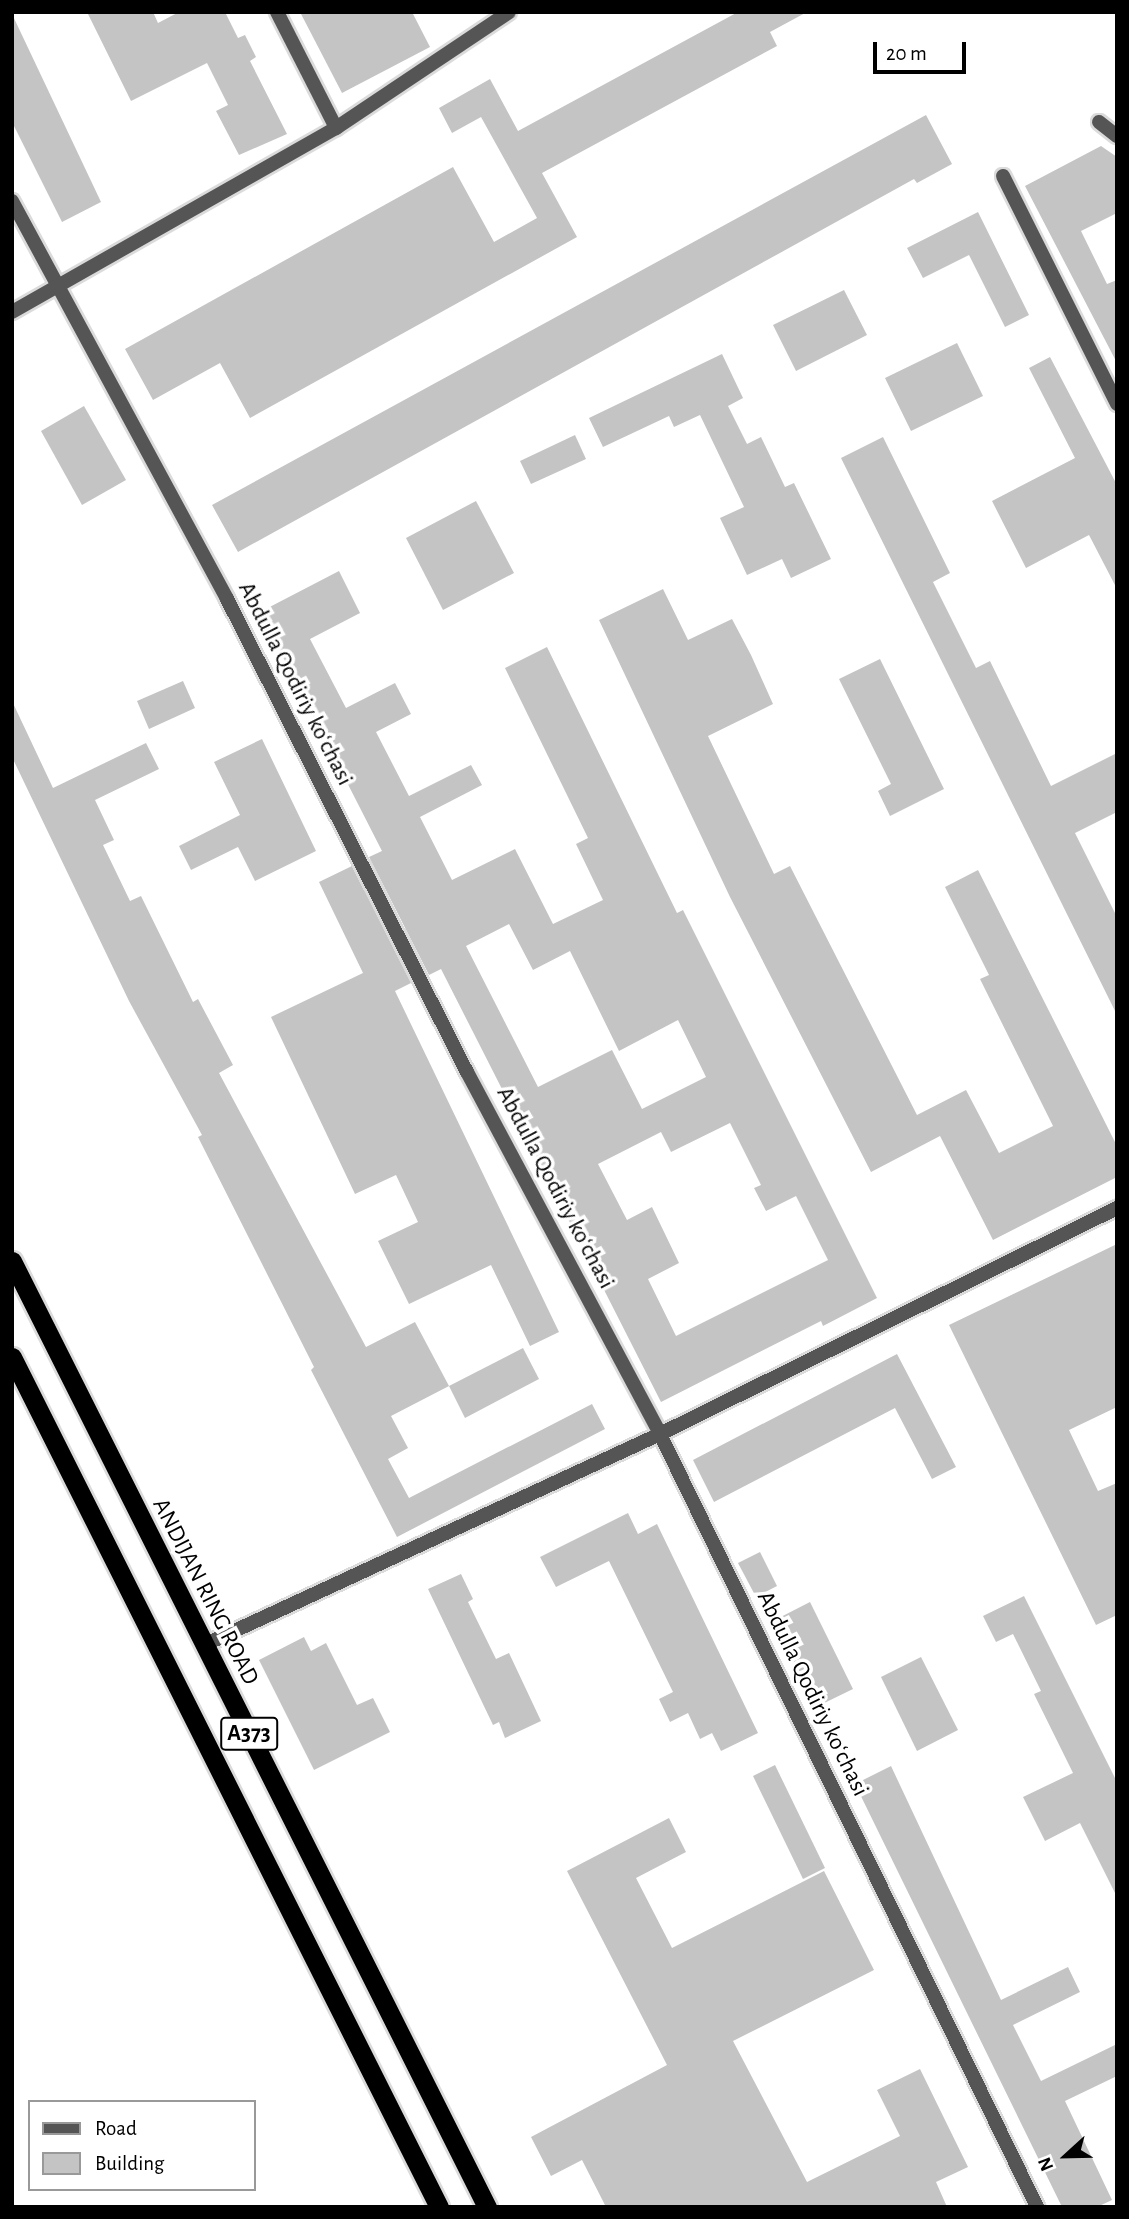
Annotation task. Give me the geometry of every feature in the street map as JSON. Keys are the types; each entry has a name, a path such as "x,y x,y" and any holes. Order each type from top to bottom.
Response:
{"highway":[{"name":"ANDIJAN RING ROAD","path":"12,1261 487,2207"},
{"name":"A373","path":"12,1357 439,2207"}],"street":[{"path":"277,12 336,128"},
{"path":"12,312 336,128 509,12"},
{"path":"1099,122 1117,136"},
{"path":"1003,176 1117,404"},
{"name":"Abdulla Qodiriy koʻchasi","path":"12,201 227,599 467,1072 660,1434 1037,2207"},
{"path":"204,1645 660,1434 1117,1208"}],"building":[{"path":"87,12 153,12 158,23 179,12 225,12 238,38 245,35 256,57 250,61 287,134 239,155 216,111 228,105 207,63 131,101"},
{"path":"300,12 412,12 430,47 342,93"},
{"path":"738,12 807,12 770,32 777,46 542,173 577,237 250,418 220,363 153,400 125,349 453,167 494,242 537,218 481,117 452,133 439,108 490,79 518,131"},
{"path":"12,14 101,202 62,222 12,122"},
{"path":"926,115 952,164 917,183 914,179 238,552 212,505"},
{"path":"1101,146 1117,157 1117,213 1081,231 1107,284 1117,280 1117,363 1025,186"},
{"path":"978,212 1029,315 1005,327 969,255 923,278 907,248"},
{"path":"844,290 867,335 796,371 773,325"},
{"path":"957,343 983,396 911,431 885,378"},
{"path":"722,354 743,398 728,406 747,444 761,437 785,487 794,483 831,559 791,578 782,559 747,575 720,518 744,507 700,415 674,427 669,416 603,447 589,418"},
{"path":"1050,357 1117,485 1117,589 1089,535 1026,568 992,501 1075,458 1029,368"},
{"path":"84,406 126,480 82,505 41,431"},
{"path":"575,435 586,459 531,484 520,461"},
{"path":"883,437 950,573 933,582 976,668 990,661 1051,786 1117,753 1117,812 1075,833 1117,917 1117,1015 841,458"},
{"path":"476,501 514,573 443,610 406,538"},
{"path":"339,571 360,613 310,639 346,708 395,683 411,714 376,732 409,796 471,765 482,785 420,817 452,880 515,849 553,924 603,900 576,844 588,838 505,668 547,647 677,913 683,910 877,1298 823,1326 821,1321 661,1402 441,969 429,975 369,857 382,851 260,612","holes":["509,924 533,970 570,951 619,1051 678,1020 706,1077 642,1109 612,1050 538,1087 466,946","730,1123 761,1185 754,1188 766,1211 796,1196 828,1260 676,1336 648,1279 679,1263 652,1207 627,1220 598,1164 661,1132 671,1152"]},
{"path":"663,589 688,640 732,619 751,655 773,704 708,736 774,874 790,866 917,1115 966,1090 999,1153 1053,1126 980,979 989,975 945,887 978,870 1117,1146 1117,1177 993,1240 940,1136 871,1172 730,897 599,620"},
{"path":"880,659 944,789 890,816 878,791 891,784 839,679"},
{"path":"183,681 195,708 149,729 137,701"},
{"path":"12,701 53,788 146,743 159,769 95,800 114,840 103,845 130,901 141,896 193,1002 198,999 233,1065 219,1073 366,1347 415,1322 449,1386 391,1416 408,1448 388,1459 409,1498 592,1404 605,1429 397,1537 311,1370 314,1367 198,1137 202,1135 129,1001 12,757"},
{"path":"262,739 316,851 255,881 238,847 191,870 179,846 240,815 214,762"},
{"path":"352,866 411,983 395,991 559,1332 530,1346 491,1265 409,1304 378,1241 418,1222 396,1175 355,1194 271,1017 363,973 319,882"},
{"path":"1117,1244 1117,1407 1069,1430 1098,1491 1117,1483 1117,1615 1096,1625 949,1325"},
{"path":"523,1348 539,1379 465,1418 449,1386"},
{"path":"897,1354 956,1467 932,1479 895,1408 714,1502 693,1460"},
{"path":"628,1513 638,1534 657,1524 758,1733 721,1751 712,1733 700,1739 688,1713 670,1722 659,1699 673,1692 609,1561 556,1587 540,1557"},
{"path":"760,1552 777,1586 756,1597 738,1563"},
{"path":"461,1574 473,1599 468,1602 496,1659 509,1653 541,1721 505,1738 499,1722 493,1725 428,1589"},
{"path":"1024,1596 1117,1782 1117,1897 1080,1823 1045,1841 1023,1797 1073,1773 1034,1694 1041,1691 1013,1634 996,1642 983,1616"},
{"path":"810,1602 853,1689 814,1708 771,1622"},
{"path":"304,1637 311,1651 326,1643 357,1705 373,1698 390,1732 314,1770 259,1660"},
{"path":"921,1657 958,1730 917,1751 881,1677"},
{"path":"775,1765 825,1868 803,1879 753,1776"},
{"path":"891,1766 1001,2000 1068,1967 1080,1992 1013,2025 1041,2081 1117,2044 1117,2076 1065,2101 1112,2200 1097,2207 1062,2207 855,1784"},
{"path":"669,1818 686,1852 636,1878 672,1948 824,1871 874,1970 733,2041 807,2182 900,2136 877,2090 920,2069 968,2167 936,2182 947,2207 606,2207 582,2160 551,2176 531,2137 667,2065 567,1871"}]}
